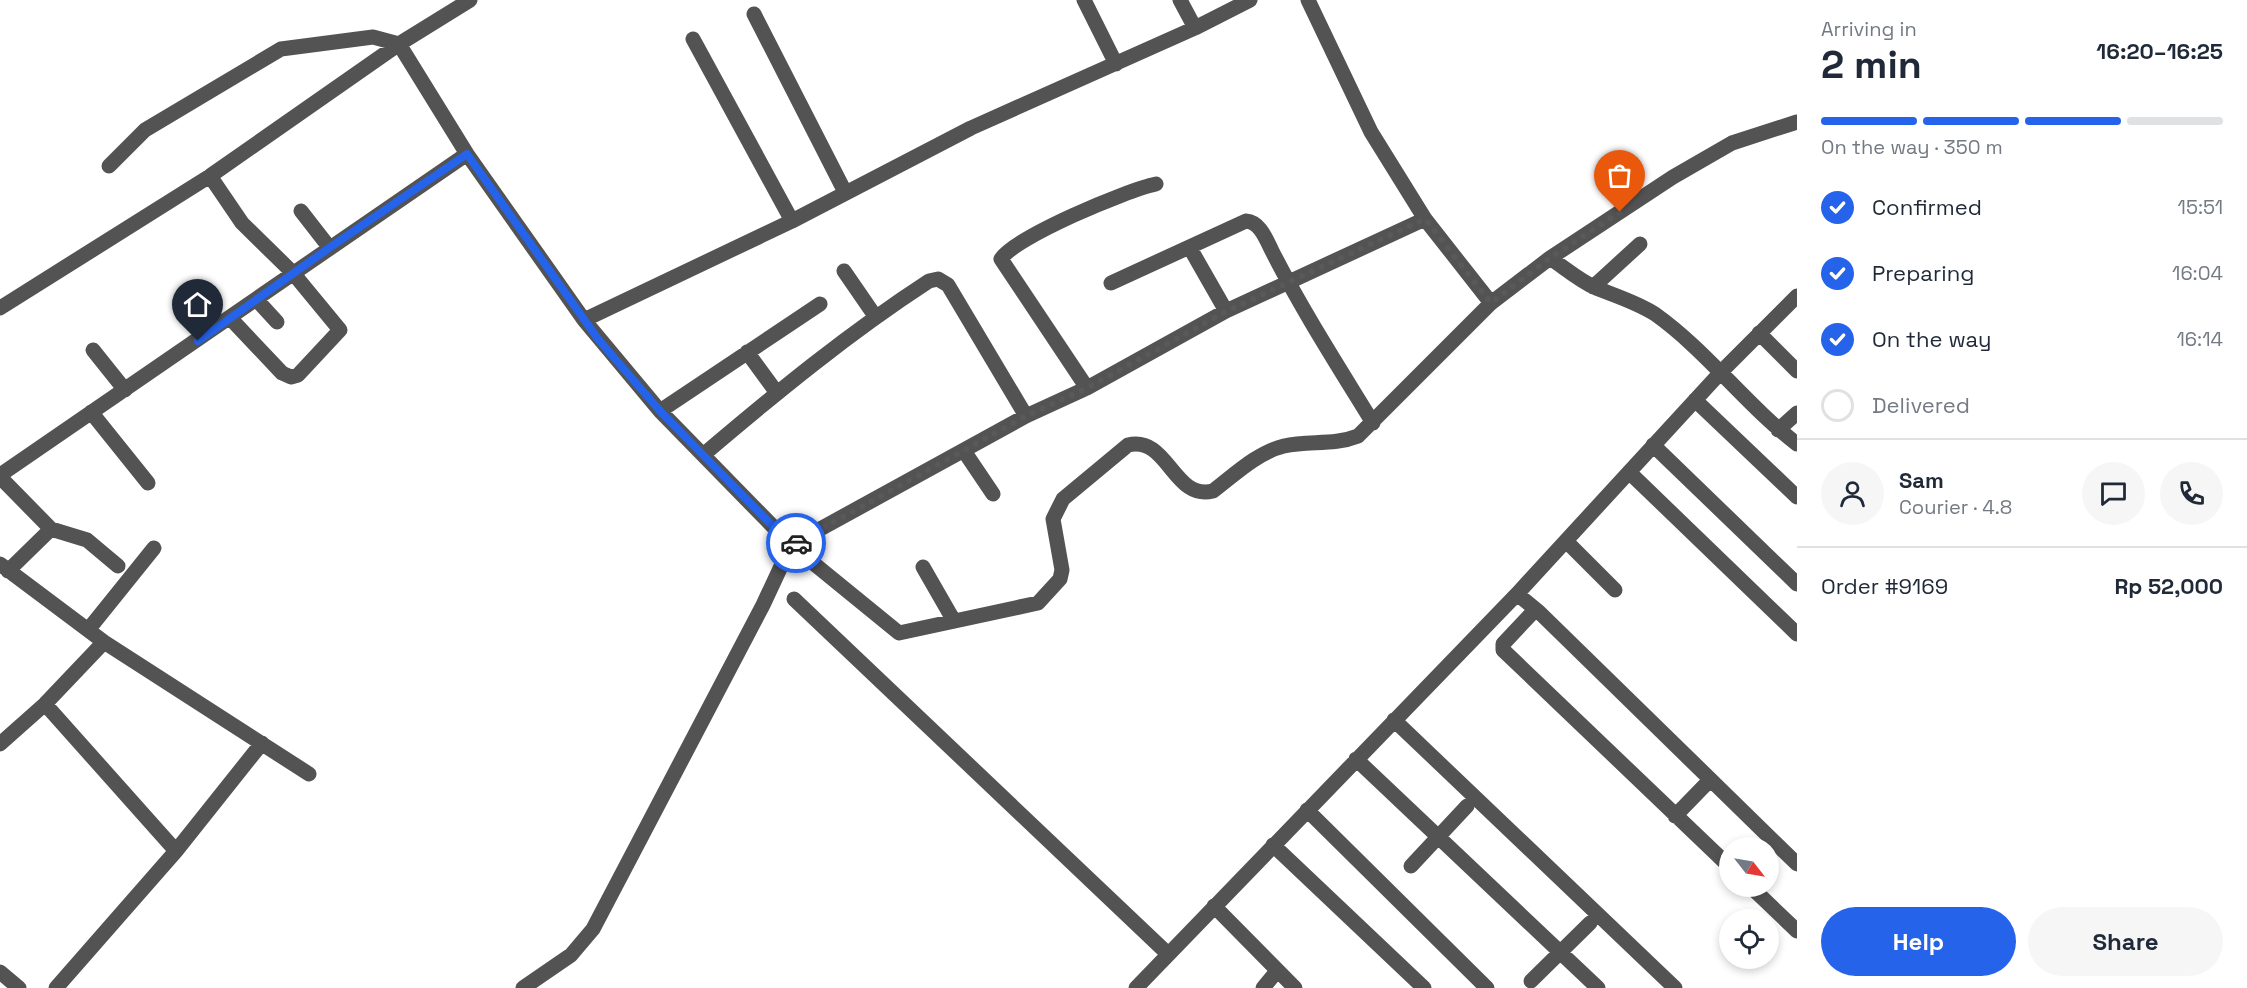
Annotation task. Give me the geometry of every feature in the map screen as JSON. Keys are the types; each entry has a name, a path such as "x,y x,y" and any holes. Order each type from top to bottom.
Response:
{"street":[{"path":"0,308 210,176 399,44 470,0"},
{"path":"1084,0 1116,64"},
{"path":"1180,0 1195,28"},
{"path":"591,329 792,220 971,128 1195,28 1250,0"},
{"path":"1308,0 1371,132 1425,219 1491,303"},
{"path":"754,14 845,192"},
{"path":"109,166 145,130 281,49 373,37 399,44 467,154 515,223 591,329 660,411 791,545 894,632 925,630 954,621 1028,607 1038,603 1057,586 1062,570 1053,532 1056,509 1063,499 1128,445 1141,443 1153,448 1190,488 1206,493 1213,491 1272,450 1301,443 1348,440 1358,436 1491,303 1550,258 1712,154 1732,144 1797,122"},
{"path":"693,39 792,220"},
{"path":"118,566 87,540 51,529 0,476 231,319 293,273 467,154"},
{"path":"210,176 242,223 293,273 340,330 298,375 291,377 282,373 231,319"},
{"path":"1087,388 1001,259 1036,233 1125,192 1156,184"},
{"path":"300,211 329,248"},
{"path":"523,988 572,955 593,929 763,605 791,545 1026,416 1087,388 1227,311 1287,281 1425,219"},
{"path":"1111,283 1249,221 1262,232 1287,281 1373,423"},
{"path":"1593,287 1640,244"},
{"path":"1190,248 1227,311"},
{"path":"1550,258 1593,287 1629,300 1655,314 1721,372 1778,430 1797,444"},
{"path":"844,271 875,316"},
{"path":"703,455 875,316 929,281 938,279 946,282 1026,416"},
{"path":"1136,988 1516,594 1721,372 1797,296"},
{"path":"256,299 277,322"},
{"path":"660,411 820,304"},
{"path":"1759,333 1797,371"},
{"path":"93,350 126,390"},
{"path":"747,352 777,393"},
{"path":"1695,400 1797,497"},
{"path":"91,412 148,483"},
{"path":"1778,430 1797,413"},
{"path":"1653,445 1797,584"},
{"path":"964,451 993,494"},
{"path":"1629,472 1797,634"},
{"path":"51,529 4,567 104,642 309,774"},
{"path":"1566,541 1615,590"},
{"path":"88,630 154,548"},
{"path":"923,567 954,621"},
{"path":"1516,594 1547,621 1797,864"},
{"path":"794,599 1168,954"},
{"path":"1534,611 1503,644 1503,650 1719,857"},
{"path":"0,744 45,704 104,642"},
{"path":"45,704 176,851"},
{"path":"1394,720 1675,988"},
{"path":"56,988 176,851 262,743"},
{"path":"1356,759 1598,988"},
{"path":"1675,816 1710,780"},
{"path":"1411,866 1467,806"},
{"path":"1307,810 1487,988"},
{"path":"1273,845 1424,988"},
{"path":"1761,897 1797,932"},
{"path":"1214,906 1295,988"},
{"path":"1530,981 1590,923"},
{"path":"1263,988 1277,971"},
{"path":"0,972 19,988"}],"way so far":[{"path":"796,543 1026,416 1087,388 1227,311 1287,281 1425,219 1491,303 1550,258 1620,212"}],"route":[{"path":"198,341 467,154 584,320 627,374 791,545 796,543"}]}
